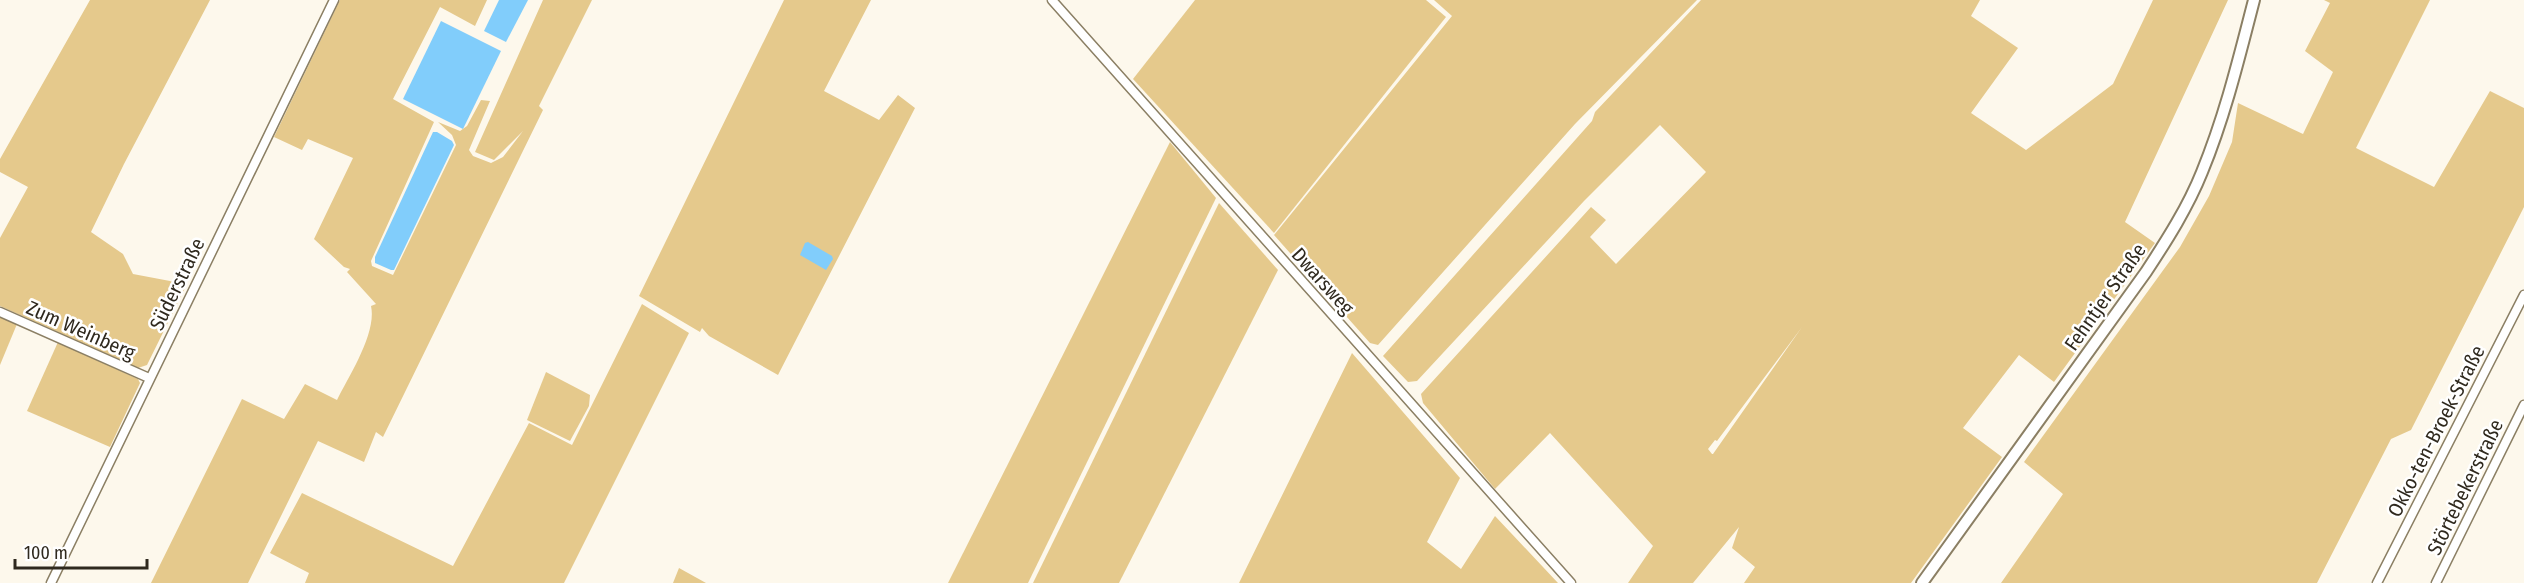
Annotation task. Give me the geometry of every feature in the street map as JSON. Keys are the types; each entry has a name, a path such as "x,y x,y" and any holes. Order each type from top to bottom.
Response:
{"street":[{"name":"Süderstraße","path":"51,583 334,0"},
{"name":"Dwarsweg","path":"1052,0 1571,583"},
{"name":"Fehntjer Straße","path":"1922,583 2146,272 2175,227 2213,145 2254,0"},
{"name":"Okko-ten-Broek-Straße","path":"2377,583 2524,295"},
{"name":"Zum Weinberg","path":"0,312 149,378"},
{"name":"Störtebekerstraße","path":"2436,583 2524,405"}],"shaded area":[{"path":"90,0 210,0 91,232 123,254 133,274 170,281 185,288 147,365 138,368 0,306 0,238 28,187 0,172 0,159"},
{"path":"340,0 487,0 475,26 440,7 393,99 434,122 371,261 372,266 393,275 456,145 452,135 438,122 460,131 467,126 481,100 490,101 469,150 473,156 491,163 503,157 523,131 494,160 475,152 543,0 592,0 539,106 543,110 383,437 376,432 364,462 318,441 248,583 151,583 242,399 284,419 305,384 337,400 355,367 370,329 371,306 376,304 347,272 350,269 344,267 314,239 353,158 308,139 302,150 274,137"},
{"path":"784,0 871,0 824,91 879,120 898,95 915,108 778,375 709,336 702,328 700,332 639,296"},
{"path":"1195,0 1426,0 1446,17 1274,233 1133,79"},
{"path":"1434,0 1697,0 1575,124 1378,345 1370,343 1274,235 1452,16"},
{"path":"1701,0 1980,0 1971,16 2018,48 1971,113 2026,150 2113,84 2153,0 2228,0 2125,222 2155,243 2054,382 2019,355 1963,428 2002,457 1911,583 1744,583 1755,567 1732,548 1739,527 1693,583 1628,583 1653,546 1550,433 1495,489 1423,403 1421,394 1591,207 1606,220 1590,237 1616,264 1706,172 1660,125 1584,201 1417,381 1408,382 1383,356 1592,121 1595,112","holes":["1802,327 1713,454 1708,449 1715,440 1717,441"]},
{"path":"2324,0 2430,0 2356,148 2434,187 2490,91 2524,108 2524,207 2411,430 2391,439 2317,583 2001,583 2063,494 2024,462 2180,247 2209,196 2232,142 2238,103 2303,134 2333,72 2305,51 2330,3"},
{"path":"1170,142 1216,198 1028,583 948,583"},
{"path":"1219,203 1278,270 1119,583 1033,583"},
{"path":"642,304 689,333 564,583 305,583 309,573 270,553 302,493 453,566 529,423 572,445"},
{"path":"0,316 17,324 0,365"},
{"path":"58,342 138,379 140,383 110,447 27,411"},
{"path":"1352,353 1460,478 1427,542 1461,569 1495,516 1558,583 1239,583"},
{"path":"546,372 590,395 589,406 570,441 527,420"},
{"path":"679,568 706,583 673,583"}],"water":[{"path":"499,0 528,0 506,42 484,31"},
{"path":"441,21 501,51 463,129 403,99"},
{"path":"433,132 452,141 454,145 394,270 391,270 375,263 375,257"},
{"path":"808,242 832,256 833,259 826,270 800,255 805,243"}]}
